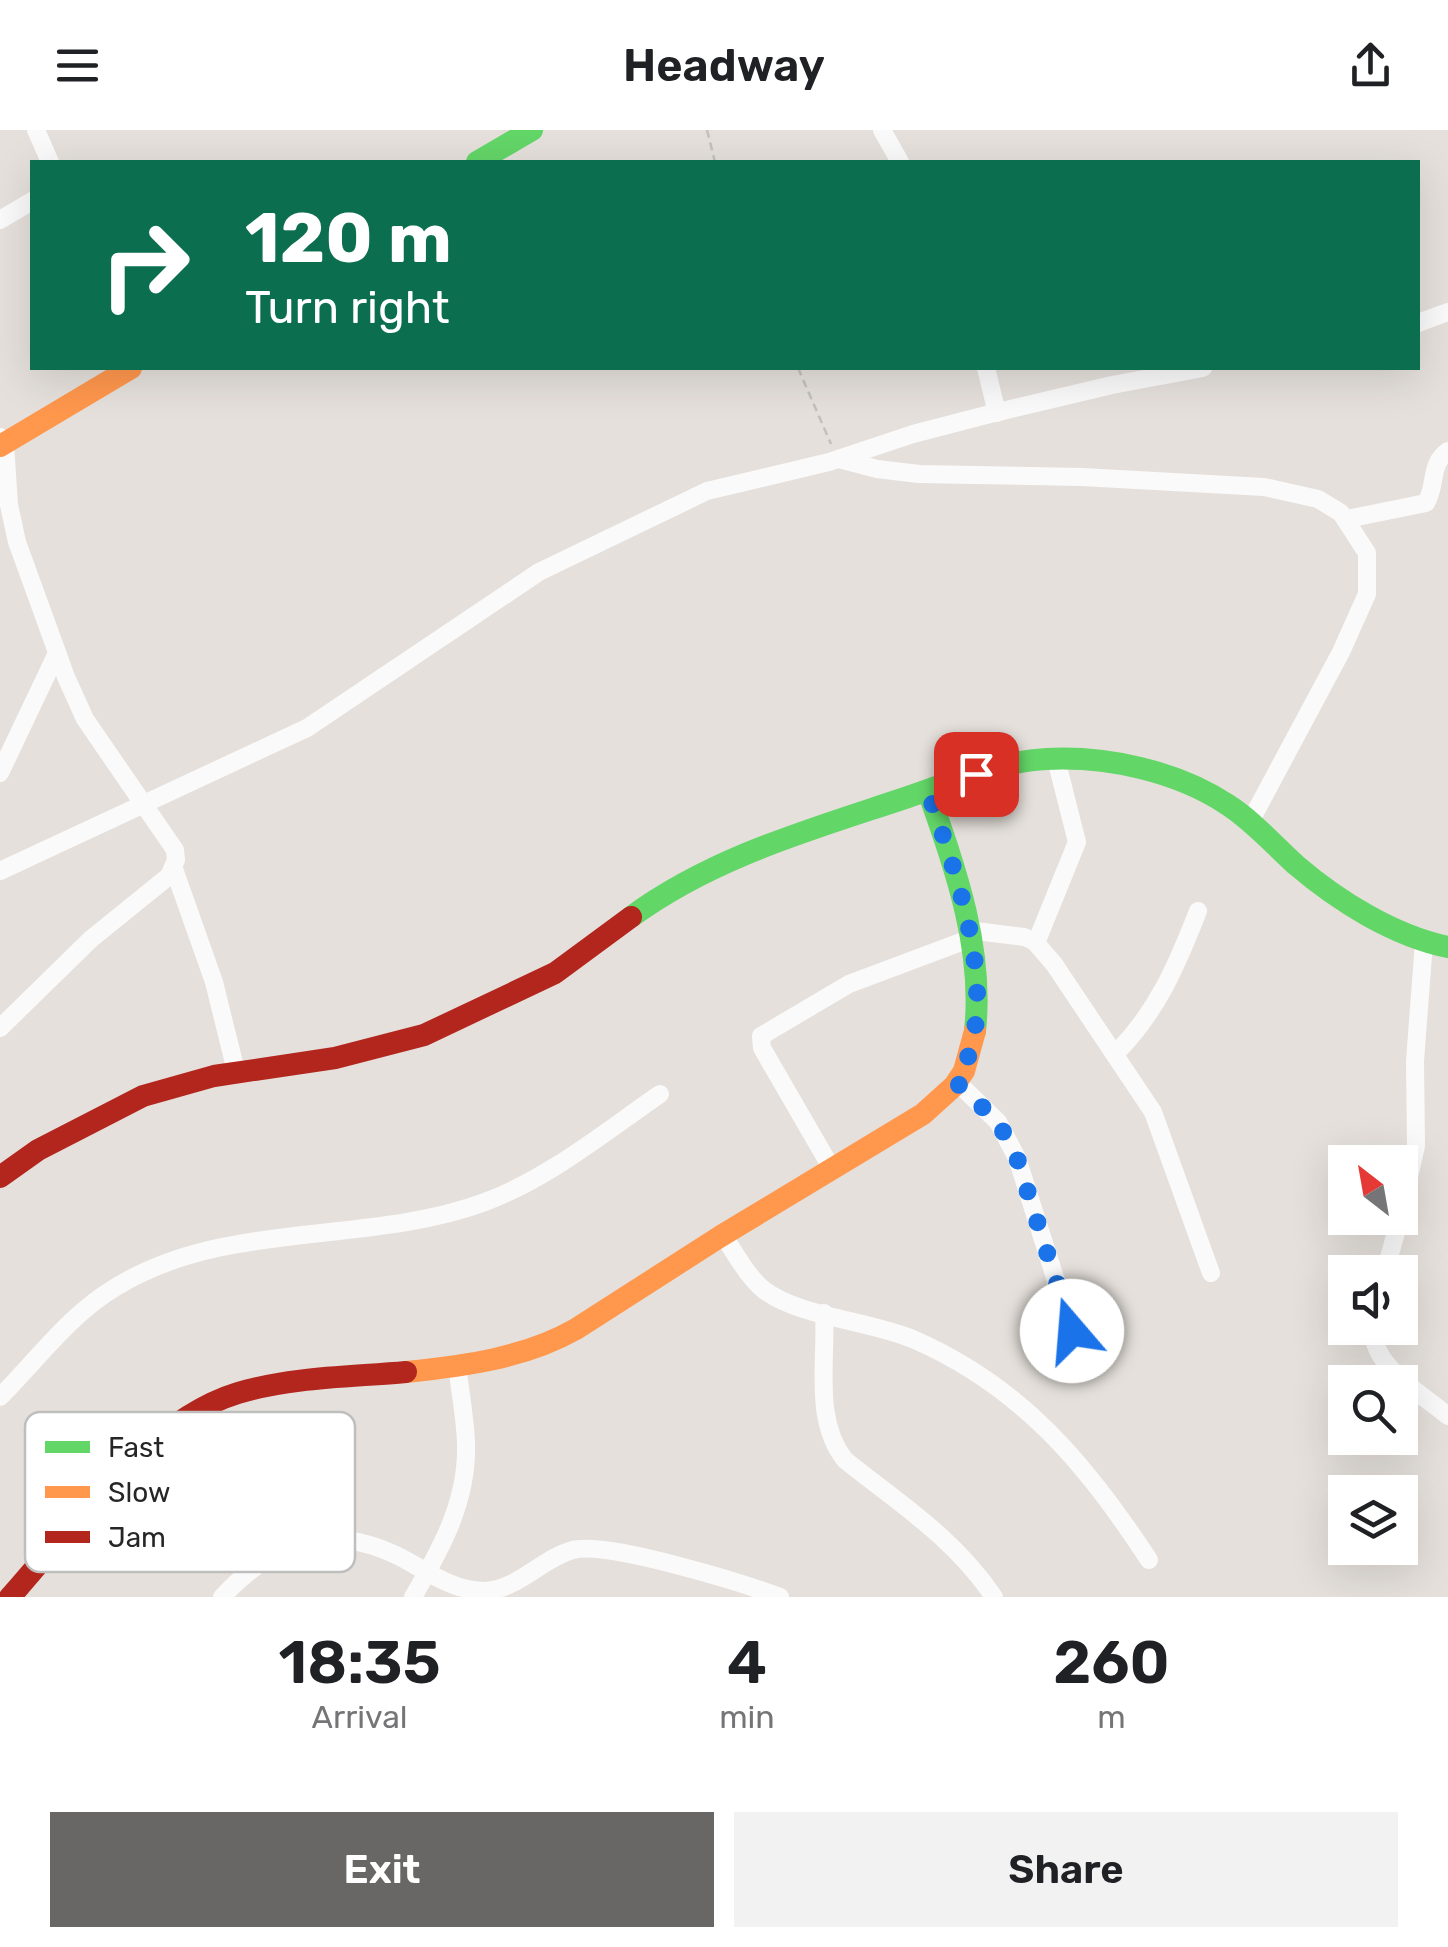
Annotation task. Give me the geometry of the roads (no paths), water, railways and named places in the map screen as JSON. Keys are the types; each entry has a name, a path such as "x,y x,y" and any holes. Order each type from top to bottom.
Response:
{"street":[{"path":"36,130 49,160"},
{"path":"480,160 532,130"},
{"path":"882,130 899,160"},
{"path":"0,220 30,202"},
{"path":"1420,322 1448,312"},
{"path":"128,370 2,442 9,504 17,542 85,719 174,850 174,869 214,982 236,1071"},
{"path":"986,370 997,412"},
{"path":"0,871 307,728 539,572 707,491 838,459 997,412 1193,370"},
{"path":"1347,520 1426,503 1435,465 1448,451"},
{"path":"838,459 919,474 1082,477 1264,487 1318,499 1347,520 1367,553 1367,594 1341,652 1250,822"},
{"path":"0,774 58,652"},
{"path":"1036,943 1077,842 1056,759"},
{"path":"0,1177 38,1150 110,1110 179,1085 236,1071 336,1058 424,1035 555,973 635,913 694,876 775,842 976,774 1056,759 1122,764 1176,778 1230,805 1302,869 1363,912 1424,942 1448,948"},
{"path":"198,1412 256,1388 457,1365 555,1342 723,1235 880,1142 940,1100 964,1070 976,1021 977,985 956,874 928,791"},
{"path":"0,1028 91,939 174,869"},
{"path":"1116,1053 1138,1030 1172,978 1198,911"},
{"path":"832,1170 762,1048 761,1036 848,984 969,934 1012,933 1036,943 1116,1053 1153,1112 1211,1273"},
{"path":"1416,1145 1415,1060 1424,942"},
{"path":"956,1082 998,1122 1017,1158 1072,1331"},
{"path":"0,1397 87,1306 151,1269 233,1244 413,1222 484,1202 556,1164 660,1094"},
{"path":"723,1235 762,1288 790,1304 878,1326 916,1340 990,1382 1061,1441 1081,1463 1149,1560"},
{"path":"824,1313 825,1413 835,1447 844,1460 946,1539 994,1597"},
{"path":"1374,1345 1385,1362 1448,1416"},
{"path":"413,1597 454,1519 464,1476 466,1443 457,1365"},
{"path":"355,1543 384,1550 461,1588 494,1590 556,1556 588,1547 780,1597"},
{"path":"10,1597 33,1572"},
{"path":"222,1597 247,1572"}]}
